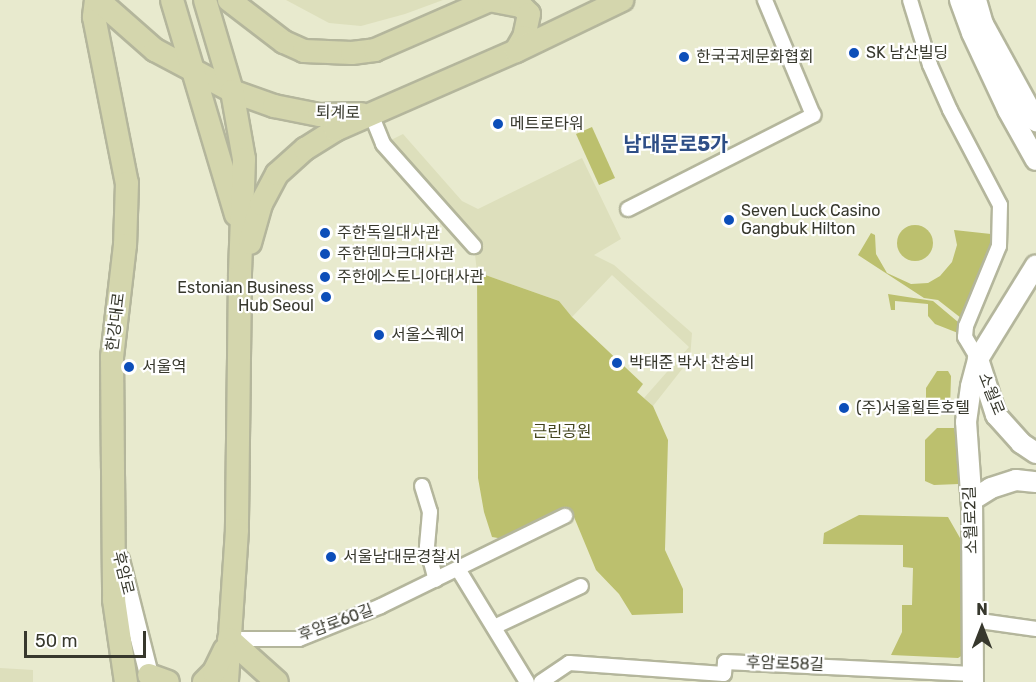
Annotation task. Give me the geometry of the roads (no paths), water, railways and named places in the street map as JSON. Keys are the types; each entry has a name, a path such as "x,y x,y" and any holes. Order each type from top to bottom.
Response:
{"main road":[{"name":"퇴계로","path":"97,0 154,50 193,72 232,91 274,106 320,115 371,114 516,51 622,0"},
{"name":"한강대로","path":"97,0 94,17 128,183 125,245 112,357 114,600 126,682"},
{"path":"172,0 241,234"},
{"path":"205,0 232,91 244,159 237,530 227,682"},
{"path":"230,0 284,42 304,51 352,53 375,50 490,0 521,6 529,14 525,37 516,51"},
{"path":"960,0 972,33 999,91 1036,160"},
{"path":"976,0 983,24 1036,121"},
{"path":"240,276 261,204 277,174 305,149 325,136 371,114"},
{"name":"소월로","path":"1036,266 978,359 996,416 1021,443 1036,453"},
{"name":"소월로2길","path":"973,678 972,500 966,422 978,359"},
{"path":"972,500 991,488 1016,480 1036,482"},
{"path":"204,682 214,672 230,639"},
{"path":"230,639 277,682"}],"street":[{"path":"628,209 813,115 765,0"},
{"path":"910,0 930,65 950,110 1000,205 999,246 966,326 965,337 978,359"},
{"path":"371,114 383,144 474,246"},
{"path":"422,486 430,512 427,547 436,580"},
{"name":"후암로60길","path":"230,639 299,639 381,606 565,516"},
{"name":"후암로","path":"112,532 158,680"},
{"path":"458,569 527,682"},
{"path":"494,627 581,586"},
{"path":"973,621 1036,628"},
{"name":"후암로58길","path":"542,682 569,663 724,678 725,662 973,678"}],"place":[{"name":"SK 남산빌딩","path":"854,53"},
{"name":"한국국제문화협회","path":"684,57"},
{"name":"메트로타워","path":"498,124"},
{"name":"Seven Luck Casino Gangbuk Hilton","path":"729,220"},
{"name":"주한독일대사관","path":"325,233"},
{"name":"주한덴마크대사관","path":"325,254"},
{"name":"주한에스토니아대사관","path":"325,277"},
{"name":"Estonian Business Hub Seoul","path":"326,297"},
{"name":"서울스퀘어","path":"379,335"},
{"name":"박태준 박사 찬송비","path":"617,363"},
{"name":"서울역","path":"129,367"},
{"name":"(주)서울힐튼호텔","path":"844,408"},
{"name":"서울남대문경찰서","path":"331,557"}],"district":[{"name":"남대문로5가","path":"676,144"}],"park label":[{"name":"근린공원","path":"562,432"}]}
